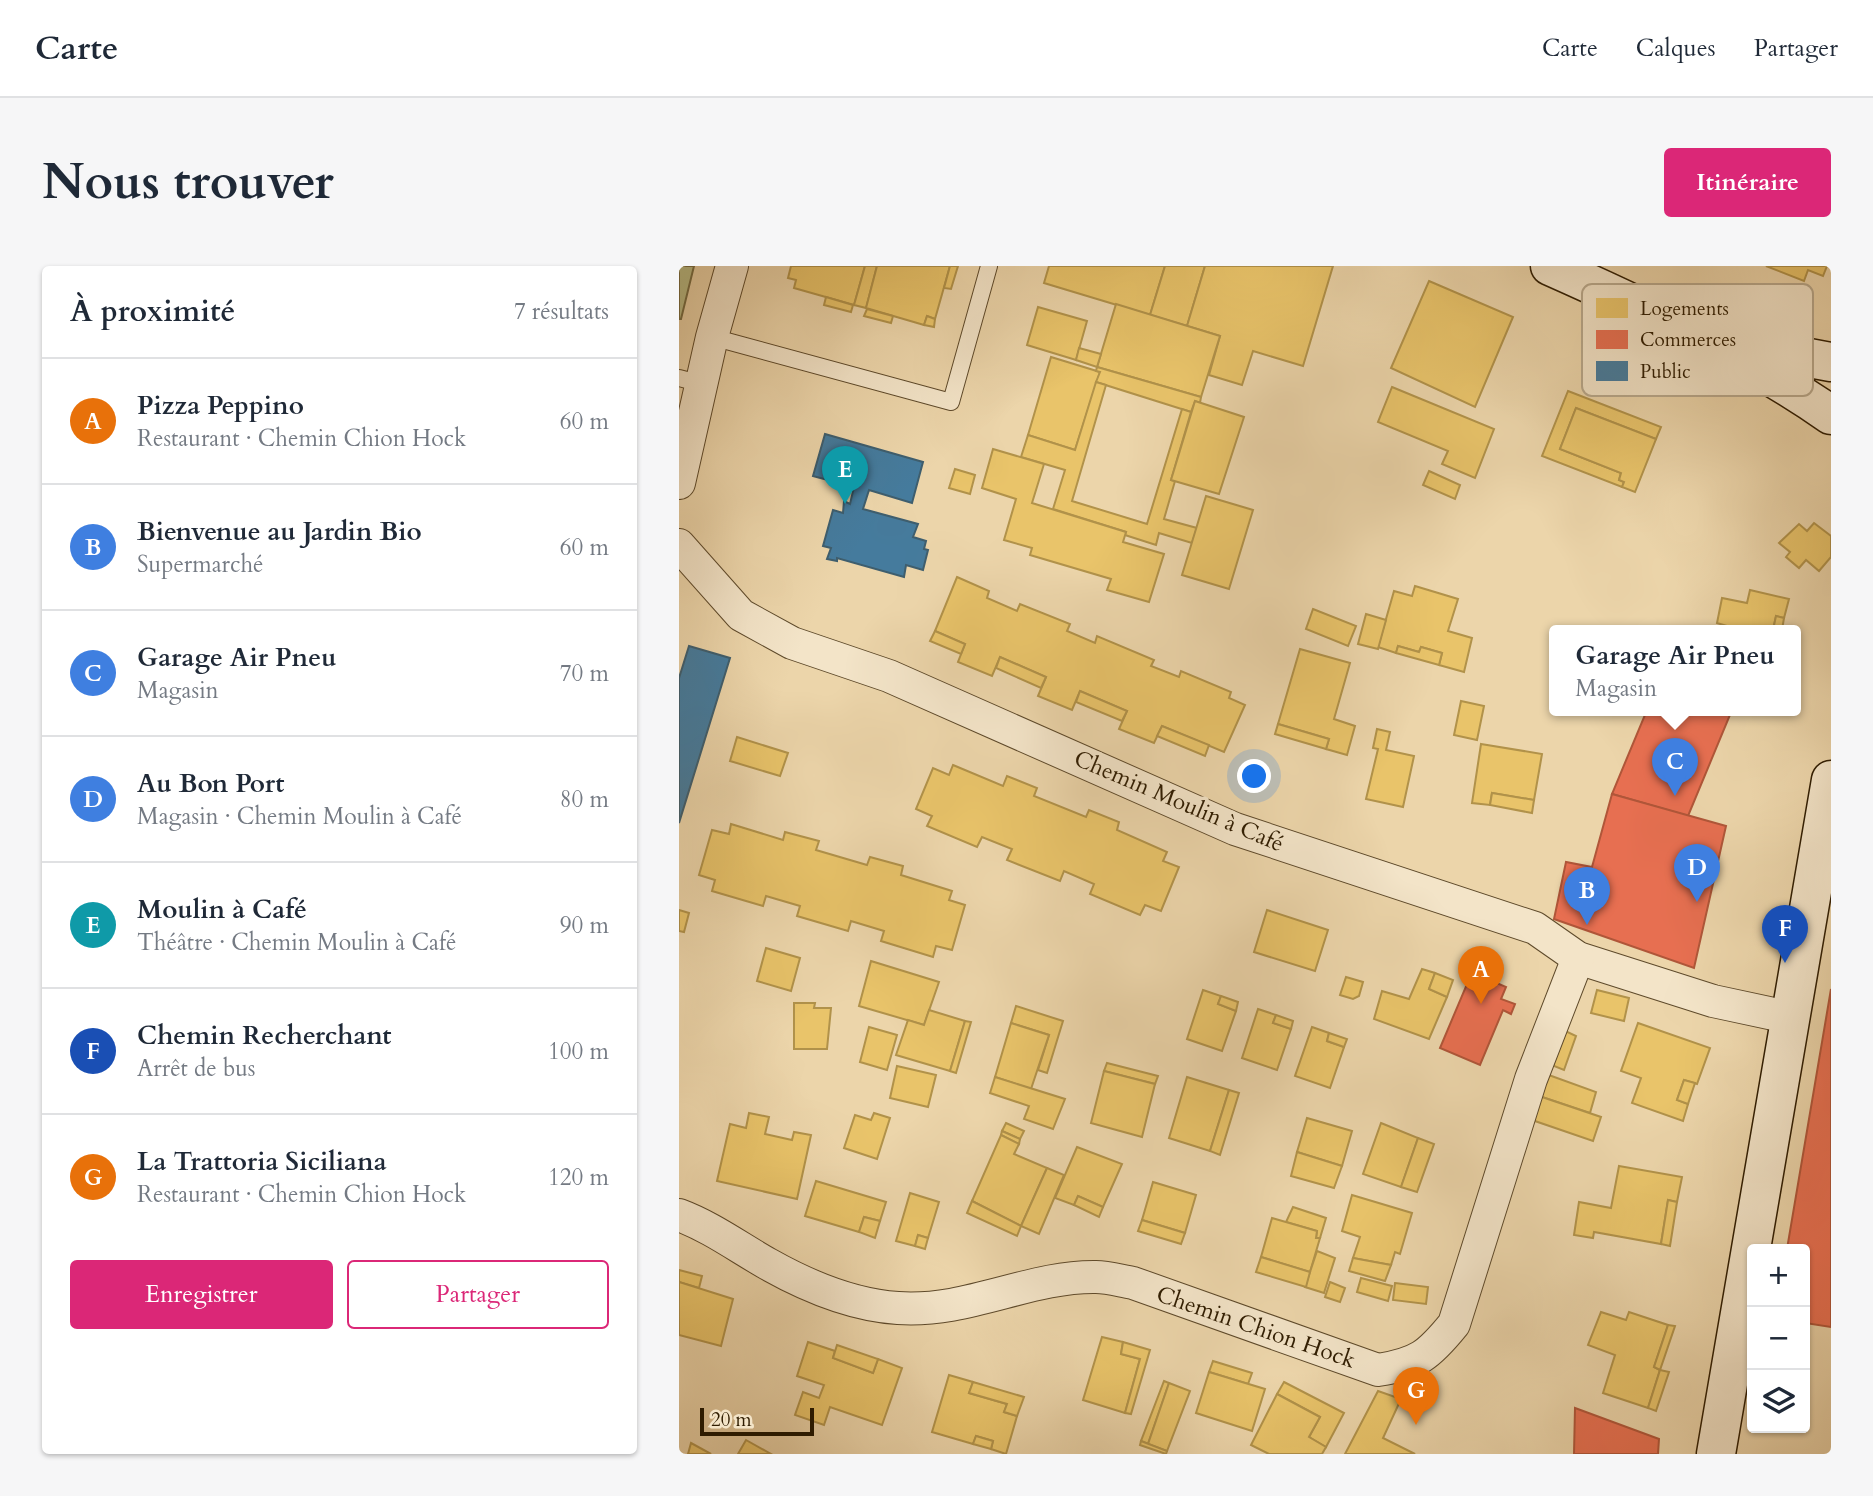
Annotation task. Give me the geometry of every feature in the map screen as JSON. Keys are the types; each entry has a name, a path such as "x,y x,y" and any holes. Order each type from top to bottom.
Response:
{"main road":[{"path":"1550,266 1591,284"},
{"path":"1813,359 1831,362"},
{"path":"1803,396 1831,415"},
{"path":"1716,1454 1831,780"}],"street":[{"path":"679,483 690,381 712,337 732,266"},
{"name":"Chemin Moulin à Café","path":"679,545 741,615 792,643 889,676 1235,829 1535,928 1578,958 1713,1001 1792,1018"},
{"name":"Chemin Chion Hock","path":"679,1215 830,1294 895,1308 959,1305 1070,1279 1098,1276 1133,1283 1378,1370 1408,1366 1433,1350 1454,1324 1531,1079 1578,958"}],"lane":[{"path":"712,337 951,402 989,266"}],"green space":[{"path":"679,266 694,266 681,319 679,319"}],"building: Logements":[{"path":"791,266 865,266 854,305 794,288 796,280 788,278"},
{"path":"865,266 877,266 866,308 854,305"},
{"path":"877,266 950,266 935,319 927,316 924,325 866,308"},
{"path":"950,266 958,266 951,289 944,288"},
{"path":"1049,266 1165,266 1150,315 1044,283"},
{"path":"1165,266 1205,266 1187,326 1150,315"},
{"path":"1205,266 1333,266 1303,366 1253,351 1242,385 1209,375 1220,336 1187,326"},
{"path":"1766,266 1827,266 1823,276 1808,270 1804,281"},
{"path":"1429,281 1513,317 1475,407 1391,368"},
{"path":"826,297 853,305 851,312 824,305"},
{"path":"1116,304 1220,336 1201,397 1097,367"},
{"path":"1038,307 1087,321 1076,360 1027,345"},
{"path":"867,309 893,316 891,323 864,316"},
{"path":"927,316 935,319 934,327 924,325"},
{"path":"1079,348 1101,354 1097,367 1076,360"},
{"path":"1051,357 1100,372 1075,450 1028,435"},
{"path":"1097,367 1201,397 1200,403 1195,401 1191,412 1096,382 1100,372 1096,371"},
{"path":"1096,382 1106,385 1072,501 1147,524 1182,409 1191,412 1171,480 1175,481 1164,519 1197,528 1192,543 1159,533 1156,545 1125,535 1126,532 1053,509 1065,470 1021,457 1028,435 1075,450"},
{"path":"1392,387 1494,429 1475,478 1442,464 1448,451 1378,422"},
{"path":"1568,391 1661,427 1656,439 1576,408 1560,449 1621,473 1619,480 1624,482 1622,487 1542,456"},
{"path":"1195,401 1244,417 1219,494 1171,480"},
{"path":"1576,408 1656,439 1635,492 1622,487 1624,482 1619,480 1621,473 1560,449"},
{"path":"993,449 1044,464 1032,503 1126,532 1123,542 1164,554 1149,602 1107,590 1111,579 1030,555 1032,548 1004,540 1016,499 982,488"},
{"path":"955,469 975,475 970,494 949,488"},
{"path":"1429,471 1460,485 1455,499 1423,485"},
{"path":"1206,496 1253,510 1229,589 1182,575"},
{"path":"1814,523 1831,536 1831,557 1819,571 1806,560 1799,568 1786,557 1790,552 1779,543 1799,524 1807,531"},
{"path":"957,577 989,591 987,598 1017,611 1020,604 1070,624 1067,631 1095,643 1097,636 1154,660 1151,666 1179,677 1181,671 1231,692 1229,698 1245,705 1224,752 1162,726 1154,743 1119,729 1127,711 1080,691 1072,710 1038,696 1046,677 1000,657 992,676 958,662 965,644 935,631"},
{"path":"1415,586 1458,599 1448,631 1472,638 1464,672 1439,665 1442,653 1421,647 1419,652 1398,646 1396,653 1378,647 1394,591 1412,596"},
{"path":"1750,590 1789,599 1784,618 1776,616 1774,625 1717,623 1722,598 1747,603"},
{"path":"1313,609 1356,626 1348,646 1306,629"},
{"path":"1366,614 1386,620 1378,649 1358,644"},
{"path":"1776,616 1784,618 1783,625 1774,625"},
{"path":"935,631 965,644 961,654 930,641"},
{"path":"1398,646 1419,652 1421,647 1442,653 1439,665 1396,653"},
{"path":"1300,649 1350,663 1334,719 1355,726 1347,755 1326,749 1329,739 1278,724"},
{"path":"1000,657 1046,677 1041,688 996,668"},
{"path":"1080,691 1127,711 1122,721 1076,702"},
{"path":"1461,701 1484,706 1477,740 1454,735"},
{"path":"1278,724 1329,739 1326,749 1275,734"},
{"path":"1162,726 1209,745 1205,756 1157,736"},
{"path":"1377,729 1390,732 1386,750 1414,756 1403,807 1366,799 1378,749 1373,748"},
{"path":"737,737 788,753 780,776 730,761"},
{"path":"1481,744 1542,754 1534,800 1492,793 1490,805 1472,803"},
{"path":"953,765 1003,786 1007,776 1037,788 1034,796 1086,817 1089,810 1119,822 1117,830 1167,852 1163,861 1179,867 1161,911 1145,905 1140,915 1090,894 1094,884 1064,871 1060,881 1007,860 1012,849 982,837 977,847 927,826 932,816 916,809 933,768 949,775"},
{"path":"1492,793 1534,800 1532,813 1490,805"},
{"path":"731,824 783,840 785,832 819,841 816,850 867,865 870,857 903,866 901,875 952,891 949,900 965,905 952,950 936,946 933,957 881,941 884,931 851,921 848,931 797,916 800,906 766,896 763,906 712,891 715,880 699,875 712,830 729,834"},
{"path":"679,910 689,913 684,932 679,931"},
{"path":"1267,910 1328,930 1315,971 1254,952"},
{"path":"766,948 800,958 791,991 757,981"},
{"path":"871,961 939,982 924,1025 859,1006"},
{"path":"1422,969 1435,973 1429,989 1447,997 1429,1039 1374,1019 1382,991 1409,999"},
{"path":"1435,973 1453,980 1447,997 1429,989"},
{"path":"1346,977 1363,982 1359,996 1353,999 1340,995"},
{"path":"1203,990 1221,996 1218,1004 1236,1011 1222,1051 1187,1039"},
{"path":"1597,990 1629,998 1624,1021 1591,1013"},
{"path":"1221,996 1238,1002 1236,1011 1218,1004"},
{"path":"794,1003 815,1003 814,1008 831,1008 827,1049 794,1049"},
{"path":"1016,1006 1063,1021 1047,1073 1038,1070 1049,1035 1011,1023"},
{"path":"1258,1009 1276,1015 1273,1023 1291,1029 1277,1070 1242,1058"},
{"path":"929,1010 965,1021 950,1071 896,1055 908,1020 924,1025"},
{"path":"1276,1015 1293,1021 1291,1029 1273,1023"},
{"path":"965,1021 971,1022 956,1073 950,1071"},
{"path":"1011,1023 1049,1035 1031,1089 995,1077"},
{"path":"1638,1023 1710,1048 1697,1084 1684,1080 1677,1100 1688,1104 1683,1121 1632,1103 1641,1078 1621,1071"},
{"path":"869,1027 897,1035 887,1070 860,1062"},
{"path":"1312,1027 1329,1033 1327,1041 1344,1047 1330,1088 1295,1076"},
{"path":"1561,1029 1576,1036 1564,1070 1549,1064"},
{"path":"1329,1033 1347,1039 1344,1047 1327,1041"},
{"path":"1107,1063 1158,1076 1155,1084 1104,1071"},
{"path":"897,1066 936,1075 928,1107 890,1098"},
{"path":"1104,1071 1155,1084 1142,1137 1091,1123"},
{"path":"1546,1074 1596,1092 1590,1113 1539,1096"},
{"path":"995,1077 1065,1099 1053,1129 1024,1119 1029,1106 990,1093"},
{"path":"1187,1077 1229,1090 1210,1151 1169,1138"},
{"path":"1684,1080 1695,1083 1688,1104 1677,1100"},
{"path":"1229,1090 1239,1093 1220,1155 1210,1151"},
{"path":"1539,1096 1601,1117 1593,1141 1532,1120"},
{"path":"749,1113 769,1117 765,1134 792,1140 794,1132 811,1135 797,1199 717,1181 730,1124 746,1128"},
{"path":"874,1113 890,1118 877,1159 844,1148 855,1115 871,1120"},
{"path":"1307,1118 1352,1131 1342,1166 1297,1152"},
{"path":"1006,1123 1024,1131 1020,1139 1002,1131"},
{"path":"1381,1123 1418,1138 1401,1187 1363,1174"},
{"path":"1002,1131 1020,1139 1019,1144 1001,1135"},
{"path":"1001,1135 1019,1144 1014,1154 1047,1168 1021,1226 972,1201"},
{"path":"1418,1138 1434,1144 1417,1192 1401,1187"},
{"path":"1077,1147 1122,1164 1103,1207 1078,1196 1074,1205 1055,1198"},
{"path":"1297,1152 1342,1166 1334,1188 1291,1176"},
{"path":"1619,1166 1682,1177 1677,1202 1668,1200 1661,1244 1594,1232 1593,1238 1574,1235 1579,1202 1611,1208"},
{"path":"1047,1168 1064,1175 1039,1234 1021,1226"},
{"path":"816,1181 886,1202 880,1221 864,1217 859,1232 805,1216"},
{"path":"1153,1182 1196,1195 1185,1233 1142,1220"},
{"path":"910,1193 939,1202 928,1238 918,1235 915,1246 896,1241"},
{"path":"1352,1195 1412,1213 1400,1254 1395,1252 1391,1265 1353,1258 1360,1237 1342,1231"},
{"path":"1078,1196 1103,1207 1099,1217 1074,1205"},
{"path":"1668,1200 1677,1202 1670,1246 1661,1244"},
{"path":"972,1201 1021,1226 1017,1236 967,1213"},
{"path":"1293,1207 1326,1218 1320,1238 1316,1238 1317,1231 1286,1222"},
{"path":"864,1217 880,1221 875,1238 859,1232"},
{"path":"1272,1218 1317,1231 1316,1238 1320,1238 1310,1272 1261,1257"},
{"path":"1142,1220 1185,1233 1181,1244 1138,1231"},
{"path":"918,1235 928,1238 925,1249 915,1246"},
{"path":"1317,1251 1335,1258 1324,1293 1305,1287"},
{"path":"1261,1257 1310,1272 1306,1287 1256,1272"},
{"path":"1353,1258 1391,1265 1385,1281 1349,1271"},
{"path":"679,1270 702,1276 699,1288 679,1282"},
{"path":"1361,1278 1392,1286 1388,1301 1357,1292"},
{"path":"679,1282 733,1299 721,1346 679,1335"},
{"path":"1330,1282 1345,1288 1340,1302 1325,1297"},
{"path":"1395,1283 1428,1287 1426,1304 1393,1300"},
{"path":"1601,1312 1626,1320 1629,1312 1668,1325 1654,1367 1660,1370 1648,1408 1603,1393 1615,1355 1588,1345"},
{"path":"1668,1325 1675,1326 1660,1370 1654,1367"},
{"path":"1102,1337 1123,1342 1121,1354 1140,1359 1125,1413 1083,1400"},
{"path":"808,1342 835,1351 833,1358 873,1373 878,1359 902,1368 882,1425 830,1407 824,1425 795,1415 803,1392 819,1398 824,1385 797,1376"},
{"path":"1123,1342 1150,1350 1131,1414 1125,1413 1140,1359 1121,1354"},
{"path":"837,1345 878,1359 873,1373 833,1358"},
{"path":"1213,1361 1252,1373 1248,1384 1209,1372"},
{"path":"1660,1370 1669,1372 1656,1411 1648,1408"},
{"path":"1209,1372 1265,1389 1252,1431 1196,1413"},
{"path":"949,1375 973,1382 969,1393 1007,1404 1004,1412 1017,1416 1006,1454 991,1449 993,1441 976,1436 973,1444 932,1432"},
{"path":"1164,1381 1169,1383 1148,1444 1141,1441"},
{"path":"973,1382 1024,1397 1017,1416 1004,1412 1007,1404 969,1393"},
{"path":"1284,1382 1344,1413 1326,1447 1309,1437 1320,1417 1277,1394"},
{"path":"1169,1383 1190,1391 1167,1451 1148,1444"},
{"path":"1378,1391 1401,1399 1383,1438 1415,1454 1345,1454"},
{"path":"1277,1394 1320,1417 1309,1437 1326,1447 1322,1454 1269,1454 1251,1445"},
{"path":"976,1436 993,1441 991,1449 973,1444"},
{"path":"746,1440 771,1454 738,1454"},
{"path":"1141,1441 1167,1451 1166,1454 1140,1445"},
{"path":"691,1443 711,1454 688,1454"}],"building: Commerces":[{"path":"1644,716 1730,716 1688,816 1612,794"},
{"path":"1612,794 1726,826 1694,968 1554,919 1566,862 1592,867"},
{"path":"1478,975 1506,987 1501,999 1515,1004 1511,1014 1503,1010 1480,1065 1440,1048 1467,984 1473,987"},
{"path":"1831,989 1831,1327 1810,1324 1810,1244 1788,1244"},
{"path":"1575,1408 1659,1439 1658,1454 1574,1454"}],"building: Public":[{"path":"825,434 923,462 912,503 869,490 863,509 918,524 913,537 926,541 924,549 928,550 923,570 906,565 904,577 837,558 837,561 827,559 831,548 823,546 833,510 843,513 844,501 850,504 854,487 813,476"},
{"path":"689,646 730,658 679,823 679,678"}],"place":[{"name":"Moulin à Café","path":"845,504"},
{"name":"Garage Air Pneu","path":"1675,796"},
{"name":"Au Bon Port","path":"1697,902"},
{"name":"Bienvenue au Jardin Bio","path":"1587,925"},
{"name":"Chemin Recherchant","path":"1785,963"},
{"name":"Pizza Peppino","path":"1481,1004"},
{"name":"La Trattoria Siciliana","path":"1416,1425"}]}
